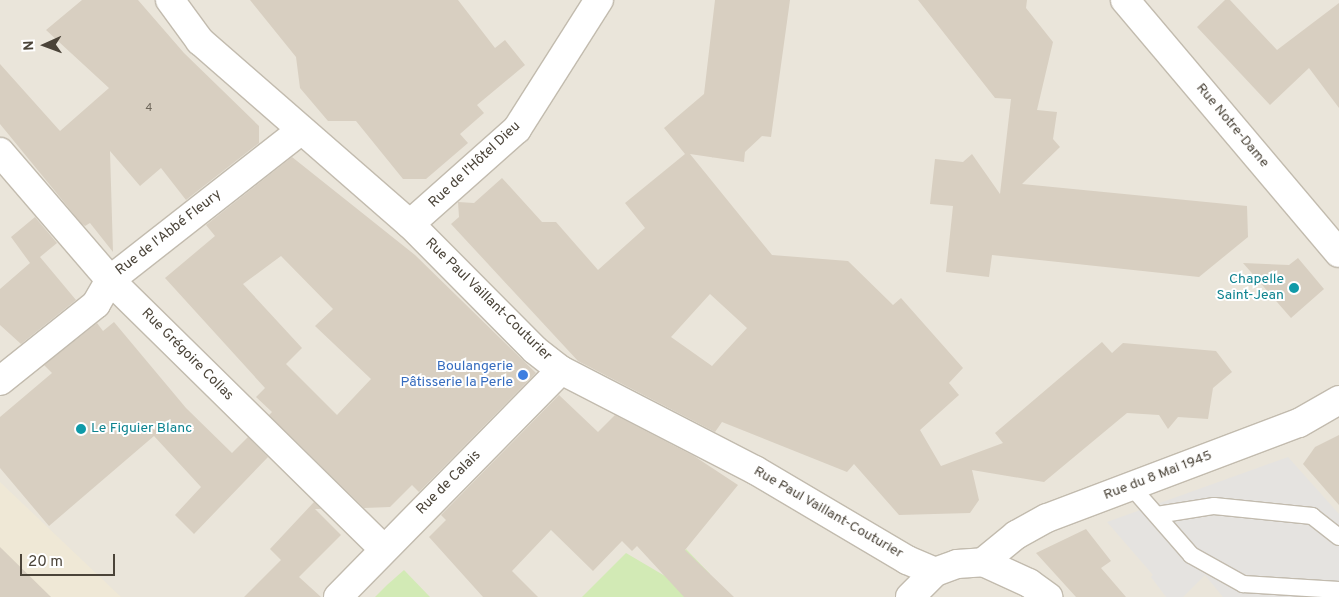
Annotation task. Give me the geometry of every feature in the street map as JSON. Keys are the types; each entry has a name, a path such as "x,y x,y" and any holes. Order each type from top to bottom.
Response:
{"street":[{"name":"Rue Paul Vaillant-Couturier","path":"170,0 200,41 410,224 535,350 562,370 755,470 935,572"},
{"name":"Rue de l'Hôtel Dieu","path":"410,224 517,129 599,0"},
{"name":"Rue Notre-Dame","path":"1125,0 1339,253"},
{"name":"Rue de l'Abbé Fleury","path":"0,381 96,304 110,280 300,130"},
{"name":"Rue Grégoire Collas","path":"0,152 110,280 384,549"},
{"name":"Rue de Calais","path":"338,597 562,370"},
{"name":"Rue du 8 Mai 1945","path":"983,562 1016,534 1047,518 1300,423 1339,400"},
{"path":"910,597 935,572 957,564 983,562 1030,583 1048,597"}],"lane":[{"path":"1130,486 1191,555 1243,584 1339,590"},
{"path":"1157,515 1214,506 1312,516 1339,537"}],"shaded area":[{"path":"0,0 1339,0 1339,597 0,597"},
{"path":"1288,457 1339,514 1339,597 1223,597 1205,575 1183,597 1166,597 1151,577 1153,575 1107,522"},
{"path":"0,482 121,597 0,597"}],"green space":[{"path":"686,549 710,574 686,597 582,597 626,553 665,576"},
{"path":"404,570 430,597 375,597 387,585"}],"building":[{"path":"82,0 138,0 184,53 259,126 259,143 186,200 161,168 140,186 110,151 113,252 90,223 85,226 81,223 0,124 0,64 60,131 109,88 46,30"},
{"path":"250,0 458,0 495,48 505,40 525,65 477,105 484,113 460,134 468,143 426,179 403,179 356,121 328,121 300,88 296,57"},
{"path":"715,0 790,0 771,137 762,136 745,152 744,162 690,154 772,255 848,261 893,305 901,298 963,368 949,383 959,395 920,430 941,466 1003,443 995,433 1102,342 1112,353 1123,343 1216,351 1232,372 1213,388 1208,419 1178,417 1168,429 1159,415 1127,413 1044,482 972,470 979,500 970,513 899,515 854,464 847,472 722,422 715,432 578,361 451,224 459,217 458,202 474,203 502,178 542,222 556,222 598,270 645,228 625,203 685,154 664,128 704,94","holes":["710,294 747,328 712,366 671,337"]},
{"path":"918,0 1027,0 1026,8 1053,42 1037,110 1057,112 1053,139 1060,147 1022,184 1247,206 1248,237 1199,277 992,255 989,277 946,272 953,206 930,204 935,159 963,162 972,154 1000,194 1011,99 995,98"},
{"path":"1225,0 1230,0 1277,50 1339,3 1339,108 1309,68 1270,105 1197,27"},
{"path":"292,157 415,255 536,373 419,492 412,485 390,507 364,508 269,415 272,412 256,397 265,388 165,278 215,236 206,225","holes":["281,256 333,309 315,326 371,379 337,415 286,364 302,348 243,284"]},
{"path":"35,217 57,243 40,257 76,300 21,344 0,325 0,289 30,263 11,237"},
{"name":"Chapelle Saint-Jean","path":"1298,258 1324,289 1291,318 1243,263 1289,265"},
{"name":"Le Figuier Blanc","path":"114,322 186,408 232,453 248,437 268,457 194,534 175,515 201,487 154,436 49,526 0,468 0,417 52,373 44,365 97,323 103,331"},
{"path":"559,395 598,432 615,415 694,456 738,485 685,550 734,597 684,597 637,546 632,551 622,541 593,571 551,530 512,571 538,597 483,597 429,537 446,520 441,515"},
{"path":"1339,435 1339,505 1303,464 1315,447"},
{"path":"314,502 321,509 315,509 341,535 299,577 321,597 244,597 281,560 270,549"},
{"path":"1086,529 1111,561 1101,568 1126,597 1076,597 1036,553"},
{"path":"0,547 51,597 0,597"}],"place":[{"name":"Chapelle Saint-Jean","path":"1294,288"},
{"name":"Boulangerie Pâtisserie la Perle","path":"523,375"},
{"name":"Le Figuier Blanc","path":"81,429"}]}
